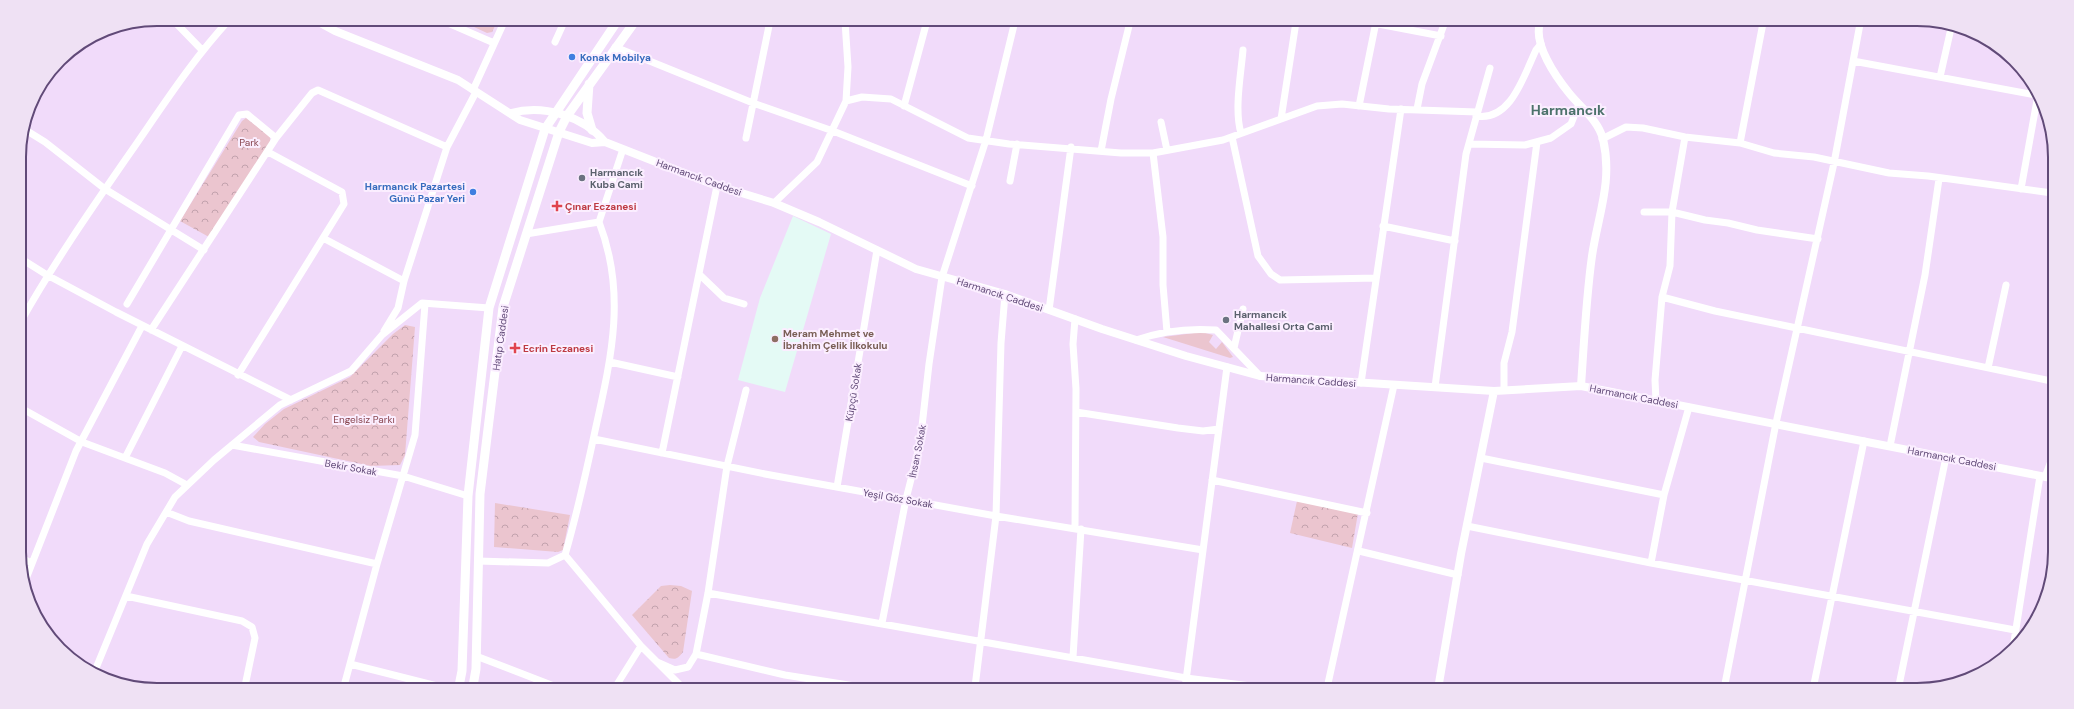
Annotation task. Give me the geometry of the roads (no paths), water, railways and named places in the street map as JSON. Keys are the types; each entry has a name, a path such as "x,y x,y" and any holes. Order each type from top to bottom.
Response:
{"main road":[{"name":"Hatıp Caddesi","path":"460,683 462,671 468,496 489,308 545,129 614,26"},
{"name":"Hatıp Caddesi","path":"473,683 476,656 480,494 503,307 559,132 567,116 590,82 631,26"},
{"path":"590,82 587,105 592,130"}],"street":[{"path":"179,26 202,50"},
{"path":"26,312 47,275 105,189 202,50 224,26"},
{"path":"333,26 458,80 520,120 592,143 605,142"},
{"path":"454,26 494,43"},
{"path":"96,668 147,544 175,497 232,445 280,405 351,371 382,335 398,308 404,281 447,147 475,91 502,26"},
{"path":"555,42 562,26"},
{"path":"746,138 769,26"},
{"path":"774,203 817,162 834,131 846,101 848,67 845,26"},
{"path":"904,106 926,26"},
{"name":"İhsan Sokak","path":"882,623 906,500 920,444 929,364 942,277 986,140 1014,26"},
{"path":"1101,150 1112,93 1129,26"},
{"path":"1281,119 1295,26"},
{"path":"1359,106 1372,26"},
{"path":"1389,26 1441,36"},
{"path":"1417,109 1422,84 1444,26"},
{"path":"1539,26 1538,30 1543,52 1568,93 1595,122 1602,139 1608,177 1592,256 1581,386"},
{"path":"1740,143 1762,26"},
{"path":"1725,683 1776,423 1818,239 1860,26"},
{"path":"1940,77 1951,30"},
{"path":"846,101 862,97 891,99 968,138 1017,144 1153,153 1232,137 1317,106 1342,104 1476,114 1485,117 1495,113 1511,102 1536,50 1541,44"},
{"path":"615,47 753,103 834,131 972,186"},
{"path":"1241,133 1238,125 1238,112 1244,50"},
{"path":"1853,61 2032,94"},
{"path":"1435,387 1469,144 1476,114 1490,68"},
{"path":"151,330 276,138 312,93 318,90 447,147"},
{"path":"1469,144 1526,145 1551,138 1571,124 1579,104"},
{"path":"2021,189 2037,106"},
{"path":"1361,383 1401,109"},
{"path":"511,113 522,110 557,112 597,133 605,142"},
{"path":"127,304 239,115 247,114 276,138"},
{"path":"1161,122 1160,125 1167,150"},
{"path":"1602,139 1626,127 1643,128 1684,138 1740,143 1774,153 1814,157 1834,163 1889,173 1928,176 1939,179 2048,192"},
{"path":"28,132 45,142 105,189 204,250"},
{"path":"1232,137 1258,256 1271,274 1280,280 1376,278"},
{"path":"1656,400 1655,380 1662,298 1670,266 1672,212 1684,138"},
{"name":"Harmancık Caddesi","path":"605,142 717,186 774,203 877,250 916,270 1005,294 1136,340 1260,376 1494,391 1581,386 1776,423 2045,477"},
{"path":"1504,390 1504,363 1512,332 1537,142"},
{"path":"1010,181 1017,144"},
{"path":"1049,310 1071,147"},
{"path":"478,561 548,563 565,555 576,518 610,362 616,311 610,261 600,222 623,149"},
{"path":"238,374 344,204 342,192 268,152"},
{"path":"1153,153 1163,237 1163,285 1167,332"},
{"path":"1890,446 1926,275 1939,179"},
{"path":"662,453 717,186"},
{"path":"1644,212 1672,212 1758,230 1818,239"},
{"path":"526,234 600,222"},
{"path":"1383,226 1455,241"},
{"path":"323,238 404,281"},
{"name":"Küpçü Sokak","path":"838,487 877,250"},
{"path":"26,262 47,275 142,326 292,400"},
{"path":"699,274 724,298 744,304"},
{"path":"1988,368 2006,285"},
{"path":"976,683 996,516 1001,343 1005,294"},
{"path":"1662,298 1715,311 2048,380"},
{"path":"382,335 422,304 489,308"},
{"path":"345,683 377,564 415,435 426,304"},
{"path":"1234,348 1243,309"},
{"path":"1072,657 1078,529 1073,344 1075,319"},
{"path":"28,572 76,451 142,326"},
{"path":"1136,340 1153,334 1193,328 1216,330 1260,376"},
{"path":"125,458 182,346"},
{"path":"610,362 678,377"},
{"path":"1186,683 1227,367"},
{"path":"1329,683 1394,385"},
{"path":"657,662 675,670 688,667 696,654 708,593 727,466 746,390"},
{"path":"1439,683 1467,526 1494,391"},
{"path":"1651,563 1664,495 1689,407"},
{"path":"26,411 82,442 165,473 187,485"},
{"path":"1076,412 1184,429 1203,431 1219,429"},
{"name":"Yeşil Göz Sokak","path":"594,439 906,500 1203,550"},
{"path":"1814,683 1864,441"},
{"name":"Bekir Sokak","path":"232,445 403,476 468,496"},
{"path":"1899,683 1946,457"},
{"path":"1481,458 1664,495"},
{"path":"2014,639 2045,477"},
{"path":"1212,480 1367,513"},
{"path":"166,512 189,521 377,564"},
{"path":"1467,526 1651,563 2015,630"},
{"path":"1359,551 1458,575"},
{"path":"565,555 641,646 678,683"},
{"path":"26,560 31,563"},
{"path":"708,593 982,640 1186,678 1226,683"},
{"path":"126,596 242,621 252,627 255,638 246,683"},
{"path":"618,683 641,646"},
{"path":"696,654 785,675 836,683"},
{"path":"476,656 546,683"},
{"path":"350,664 425,683"}],"place":[{"name":"Konak Mobilya","path":"572,57"},
{"name":"Harmancık Kuba Cami","path":"582,178"},
{"name":"Harmancık Pazartesi Günü Pazar Yeri","path":"473,192"},
{"name":"Çınar Eczanesi","path":"557,206"},
{"name":"Harmancık Mahallesi Orta Cami","path":"1226,320"},
{"name":"Meram Mehmet ve İbrahim Çelik İlkokulu","path":"775,339"},
{"name":"Ecrin Eczanesi","path":"515,348"}],"district":[{"name":"Harmancık","path":"1568,110"}],"park label":[{"name":"Park","path":"249,142"},
{"name":"Engelsiz Parkı","path":"364,419"}]}
